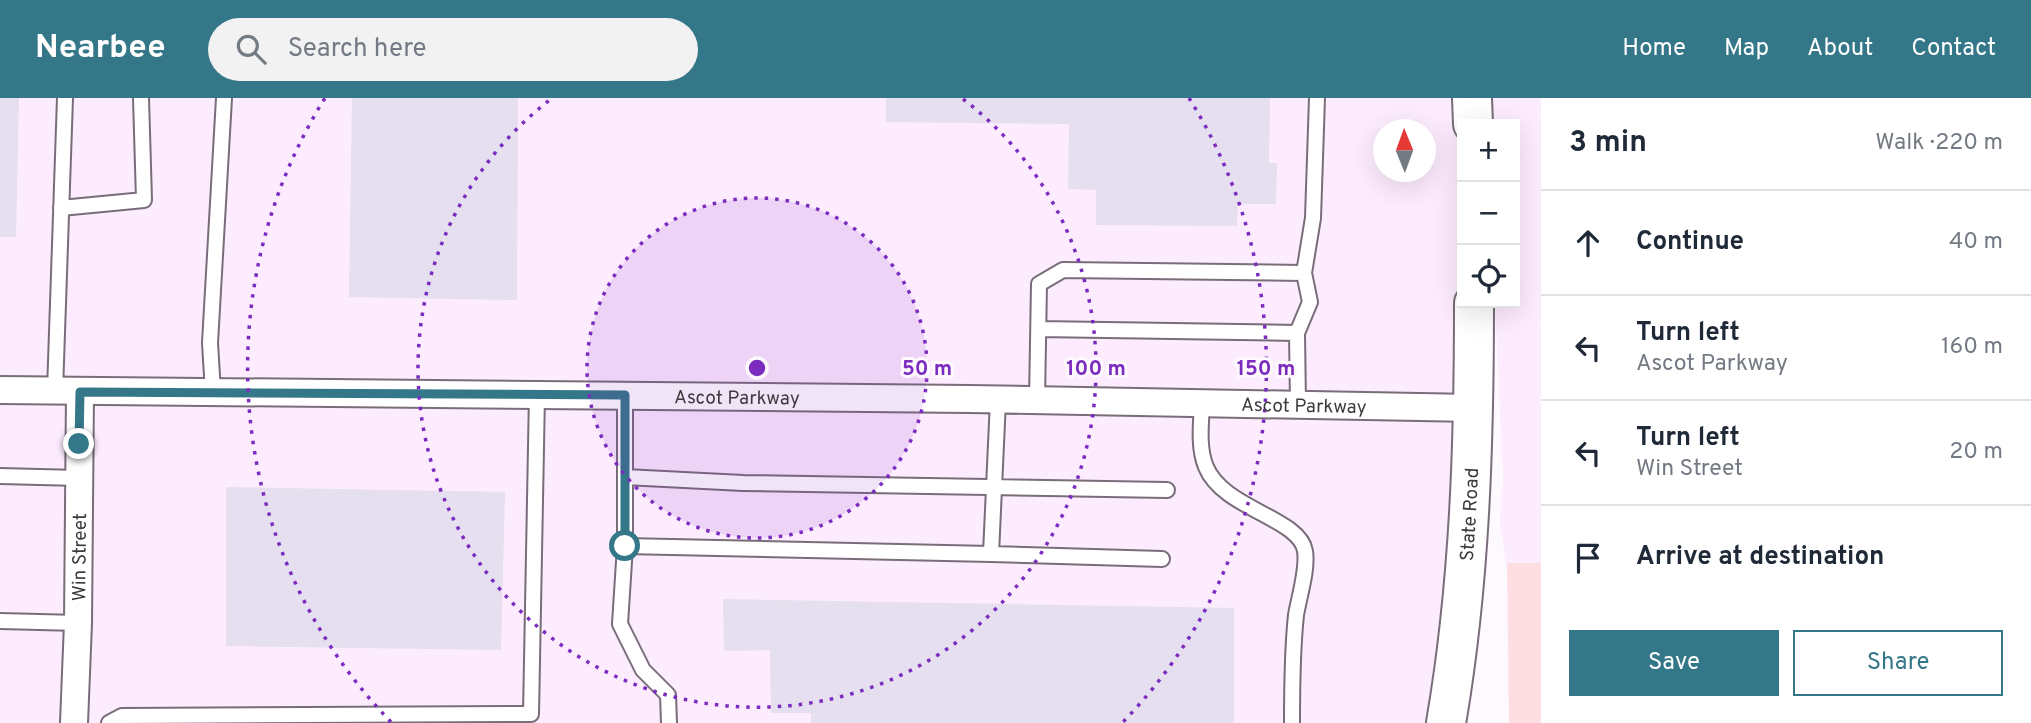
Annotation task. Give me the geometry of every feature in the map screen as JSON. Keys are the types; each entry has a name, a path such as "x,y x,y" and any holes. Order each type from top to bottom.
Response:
{"main road":[{"path":"1472,98 1473,119"},
{"name":"State Road","path":"1446,723 1460,637 1474,408 1474,308"}],"street":[{"name":"Ascot Parkway","path":"0,390 1037,400 1474,408"},
{"name":"Win Street","path":"68,391 79,478 74,723"}],"lane":[{"path":"65,98 61,208 68,391"},
{"path":"61,208 144,201 141,98"},
{"path":"213,392 210,342 224,98"},
{"path":"1298,405 1297,333 1310,302 1304,273 1313,218 1317,98"},
{"path":"1037,400 1039,284 1063,270 1304,273"},
{"path":"1039,329 1297,333"},
{"path":"109,723 122,716 531,714 537,394"},
{"path":"625,395 625,546 620,624 643,670 668,695 669,723"},
{"path":"991,554 998,400"},
{"path":"1202,403 1201,440 1205,466 1214,484 1235,500 1294,532 1305,550 1291,664 1292,723"},
{"path":"0,476 79,478"},
{"path":"625,477 743,483 1167,490"},
{"path":"625,546 1162,559"},
{"path":"0,621 78,623"}],"shaded area":[{"path":"0,98 1472,98 1464,119 1457,119 1457,308 1462,308 1446,723 0,723"},
{"path":"1485,98 1541,98 1541,569 1507,571 1500,522 1503,479 1495,308 1520,308 1520,119 1487,119"},
{"path":"1507,563 1541,563 1541,723 1509,723"}],"building":[{"path":"0,98 19,98 16,237 0,237"},
{"path":"352,98 518,98 517,300 349,297"},
{"path":"886,98 1270,98 1269,163 1277,163 1276,204 1238,204 1237,226 1096,225 1096,190 1068,189 1069,124 886,122"},
{"path":"226,487 505,492 501,650 226,646"},
{"path":"723,599 1234,608 1234,723 811,723 811,713 771,713 770,650 724,651"}],"route":[{"path":"79,444 80,392 625,395 625,546"}]}
